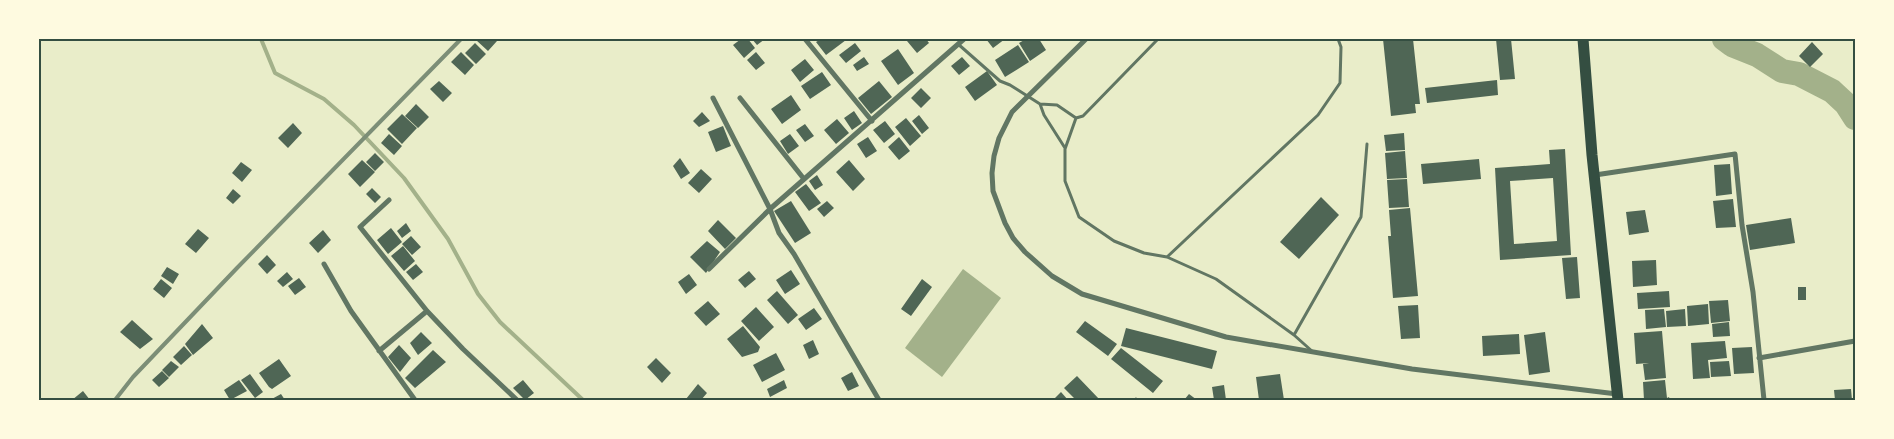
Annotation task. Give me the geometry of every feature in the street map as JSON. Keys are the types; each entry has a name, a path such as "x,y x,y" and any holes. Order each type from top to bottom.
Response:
{"highway":[{"path":"1583,39 1617,397"}],"street":[{"path":"805,39 872,121"},
{"path":"709,269 770,209 872,121 956,41 964,39"},
{"path":"1086,39 1012,112 999,138 994,156 993,191 999,209 1013,238 1039,266 1052,276 1082,294 1226,337 1315,354 1412,369 1617,397"},
{"path":"713,98 770,209 779,233 794,254 879,400"},
{"path":"740,98 804,179"},
{"path":"1595,175 1735,154 1742,225 1753,292 1764,400"},
{"path":"389,200 360,227 427,311 516,400"},
{"path":"324,264 350,311 414,400"},
{"path":"379,351 427,311"},
{"path":"1759,358 1855,341"}],"lane":[{"path":"1076,118 1083,116 1095,106 1158,39"},
{"path":"1167,257 1318,116 1340,83 1341,47 1338,39"},
{"path":"956,41 1000,81 1040,104 1057,105 1076,118"},
{"path":"1040,104 1044,115 1065,149"},
{"path":"1076,118 1065,149 1065,181 1079,217 1114,241 1144,253 1167,257 1216,279 1294,334 1315,354"},
{"path":"1294,334 1361,217 1367,144"}],"shaded area":[{"path":"963,269 1001,298 942,377 905,348"}],"building":[{"path":"477,39 495,39 497,41 488,51"},
{"path":"741,39 748,39 755,48 744,58 733,45"},
{"path":"752,39 765,39 757,45"},
{"path":"821,39 846,40 826,55 816,42"},
{"path":"910,39 926,39 929,43 917,53 907,41"},
{"path":"986,39 1005,39 993,48"},
{"path":"1026,39 1039,39 1046,50 1030,61 1019,43"},
{"path":"1383,39 1413,39 1420,104 1415,104 1416,113 1391,116"},
{"path":"1496,39 1511,39 1515,79 1500,80"},
{"path":"1812,42 1823,54 1810,67 1799,56"},
{"path":"475,43 486,54 476,64 465,53"},
{"path":"855,43 861,51 846,63 839,55"},
{"path":"1018,45 1029,62 1005,77 995,60"},
{"path":"898,49 914,73 898,85 881,61"},
{"path":"461,52 474,65 465,75 451,62"},
{"path":"756,52 765,63 756,70 747,60"},
{"path":"864,57 869,64 857,71 853,65"},
{"path":"962,57 970,66 959,75 951,66"},
{"path":"805,59 814,70 800,82 791,70"},
{"path":"987,71 997,85 975,101 965,87"},
{"path":"822,72 831,85 810,99 801,86"},
{"path":"1497,80 1498,95 1427,103 1425,88"},
{"path":"439,81 452,93 443,102 430,89"},
{"path":"879,81 892,97 871,114 858,98"},
{"path":"921,88 931,98 921,108 911,98"},
{"path":"791,95 801,110 782,124 771,109"},
{"path":"416,104 429,117 418,128 405,116"},
{"path":"854,111 862,123 852,130 844,118"},
{"path":"702,112 710,121 699,127 693,121"},
{"path":"402,114 417,128 402,144 387,129"},
{"path":"919,115 929,128 922,134 912,121"},
{"path":"906,118 921,136 910,146 895,127"},
{"path":"837,119 849,133 836,144 824,130"},
{"path":"885,121 895,134 884,143 873,130"},
{"path":"293,123 302,133 288,148 278,138"},
{"path":"805,124 814,136 805,142 796,130"},
{"path":"723,126 731,146 716,152 708,132"},
{"path":"1404,133 1405,150 1386,151 1384,135"},
{"path":"389,134 402,146 394,155 381,143"},
{"path":"790,134 799,146 788,154 780,141"},
{"path":"868,137 877,151 866,158 857,144"},
{"path":"899,137 910,151 899,160 888,147"},
{"path":"1565,149 1571,255 1500,260 1495,168 1550,164 1549,150","holes":["1553,178 1557,241 1514,244 1510,181"]},
{"path":"1405,151 1407,178 1387,179 1385,153"},
{"path":"375,153 384,162 375,171 366,162"},
{"path":"680,158 690,173 681,179 673,166"},
{"path":"1479,159 1481,179 1423,184 1421,164"},
{"path":"362,160 375,172 360,187 348,174"},
{"path":"849,160 865,179 853,191 836,172"},
{"path":"241,162 252,170 242,182 232,173"},
{"path":"1730,164 1732,194 1716,196 1714,165"},
{"path":"701,169 712,179 699,193 688,183"},
{"path":"817,175 823,185 815,190 809,181"},
{"path":"1407,179 1409,207 1389,208 1387,180"},
{"path":"806,184 821,203 809,211 795,192"},
{"path":"372,188 381,197 375,203 366,194"},
{"path":"233,189 241,196 233,204 226,198"},
{"path":"1321,197 1339,215 1299,259 1280,242"},
{"path":"1733,199 1736,227 1716,228 1713,201"},
{"path":"791,201 811,233 795,243 774,211"},
{"path":"827,201 834,208 824,217 817,209"},
{"path":"1410,208 1418,296 1393,298 1388,236 1391,236 1389,210"},
{"path":"1645,210 1649,232 1629,235 1626,212"},
{"path":"1791,218 1795,243 1750,250 1746,225"},
{"path":"718,220 736,238 725,249 708,231"},
{"path":"406,223 411,231 402,238 397,231"},
{"path":"391,228 402,242 388,254 377,240"},
{"path":"198,229 209,238 196,253 185,244"},
{"path":"323,230 331,240 318,253 309,243"},
{"path":"411,236 421,247 412,255 402,244"},
{"path":"707,241 720,252 706,273 690,257"},
{"path":"403,246 415,261 404,271 391,256"},
{"path":"267,255 276,265 267,274 258,264"},
{"path":"1577,257 1580,298 1566,299 1562,258"},
{"path":"1656,260 1657,285 1633,287 1632,261"},
{"path":"416,264 423,272 413,280 406,272"},
{"path":"167,267 179,274 173,284 161,276"},
{"path":"791,270 800,284 785,294 776,280"},
{"path":"749,271 756,279 745,288 738,280"},
{"path":"287,272 293,279 283,287 277,281"},
{"path":"689,274 697,285 686,294 678,282"},
{"path":"299,278 306,287 295,295 288,286"},
{"path":"161,279 172,288 164,298 153,289"},
{"path":"922,279 932,287 911,316 901,309"},
{"path":"1798,287 1806,287 1806,300 1798,300"},
{"path":"777,291 798,315 788,324 767,300"},
{"path":"1669,291 1670,307 1638,309 1637,293"},
{"path":"1728,300 1730,321 1711,323 1709,301"},
{"path":"708,301 720,314 706,326 694,313"},
{"path":"1708,304 1709,324 1688,326 1687,306"},
{"path":"1418,305 1420,338 1401,339 1398,306"},
{"path":"756,307 774,327 759,341 741,321"},
{"path":"814,308 822,319 806,330 798,319"},
{"path":"1664,309 1666,327 1646,329 1645,310"},
{"path":"1685,309 1686,326 1667,327 1666,311"},
{"path":"132,320 153,339 140,349 120,332"},
{"path":"1085,321 1117,344 1108,356 1076,332"},
{"path":"1729,322 1730,336 1713,337 1712,324"},
{"path":"202,324 213,338 193,355 185,344"},
{"path":"743,326 760,347 758,352 742,357 727,339"},
{"path":"1126,328 1217,351 1212,369 1121,346"},
{"path":"1662,331 1666,378 1645,380 1643,364 1649,363 1636,364 1634,333"},
{"path":"421,332 432,343 418,355 410,343"},
{"path":"1545,332 1550,372 1529,375 1524,335"},
{"path":"1519,334 1520,354 1483,356 1482,336"},
{"path":"813,340 819,354 809,359 803,345"},
{"path":"1725,341 1727,358 1708,360 1710,378 1693,379 1691,343"},
{"path":"399,345 411,358 400,372 388,357"},
{"path":"184,346 192,355 181,365 173,357"},
{"path":"1752,347 1754,373 1734,374 1732,348"},
{"path":"1121,348 1163,381 1153,393 1111,359"},
{"path":"433,350 446,362 415,388 405,378"},
{"path":"776,353 785,370 762,382 753,365"},
{"path":"656,358 671,373 662,383 647,367"},
{"path":"279,359 291,376 272,389 259,373"},
{"path":"171,361 179,367 169,377 162,370"},
{"path":"1729,361 1731,376 1711,377 1710,362"},
{"path":"162,371 169,378 159,387 152,380"},
{"path":"852,372 859,386 848,391 841,378"},
{"path":"250,374 263,392 255,398 241,380"},
{"path":"1280,374 1284,400 1259,400 1256,377"},
{"path":"1077,376 1100,400 1076,400 1064,388"},
{"path":"239,380 247,391 230,400 224,390"},
{"path":"523,380 534,393 525,400 513,388"},
{"path":"784,380 787,388 770,397 767,389"},
{"path":"1665,380 1667,398 1669,397 1670,400 1644,400 1643,382"},
{"path":"698,384 707,393 701,400 687,400 686,399"},
{"path":"1224,385 1226,400 1214,400 1212,387"},
{"path":"1851,389 1852,400 1835,400 1834,390"},
{"path":"83,391 90,400 72,400"},
{"path":"1061,392 1068,400 1053,400"},
{"path":"281,394 285,400 270,400"},
{"path":"1189,394 1197,400 1184,400"}],"waterway":[{"path":"261,39 275,73 324,99 354,125 404,178 448,239 478,294 500,322 583,400"},
{"path":"1724,39 1732,45 1757,55 1782,71 1799,74 1832,91 1846,104 1855,118"}],"railway":[{"path":"115,400 133,377 237,268 461,39"}]}
